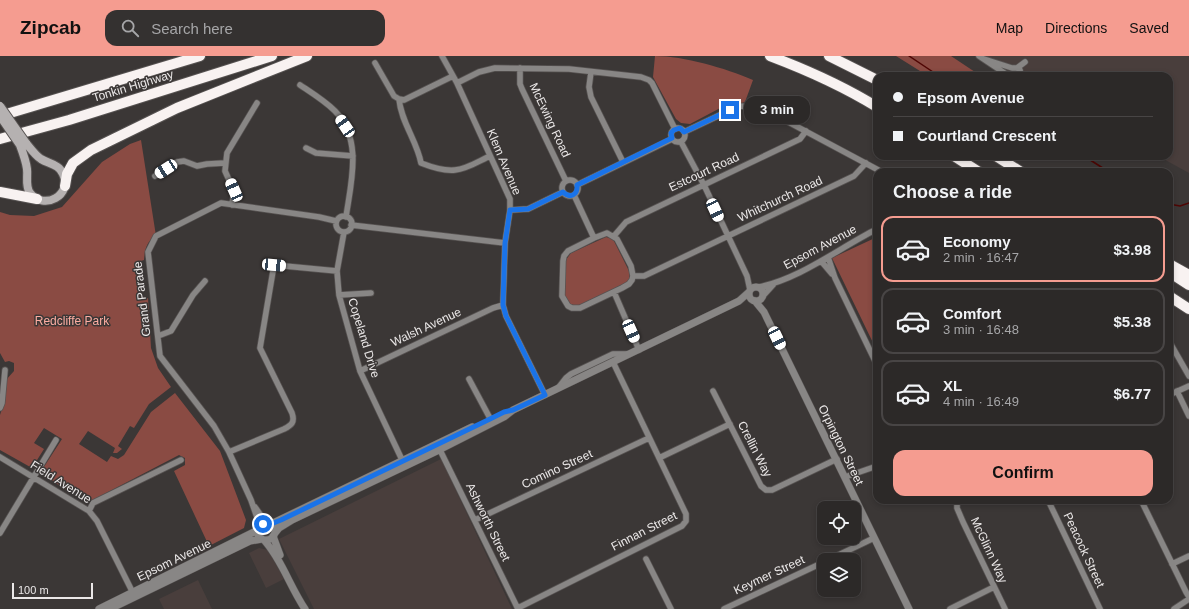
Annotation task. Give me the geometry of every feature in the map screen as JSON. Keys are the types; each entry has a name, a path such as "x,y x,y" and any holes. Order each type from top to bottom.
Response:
{"highway":[{"name":"Tonkin Highway","path":"0,116 200,56"},
{"name":"Tonkin Highway","path":"0,139 272,56"},
{"path":"65,186 67,174 73,163 97,147 177,108 307,56"},
{"path":"770,56 796,66 873,105"},
{"path":"829,56 873,78"},
{"path":"960,160 973,168"},
{"path":"1002,160 1015,168"},
{"path":"0,192 37,199"},
{"path":"1173,266 1189,275"},
{"path":"1173,275 1189,285"},
{"path":"1173,299 1189,309"}],"main road":[{"path":"0,106 23,144 29,190 37,199 44,201 52,200 60,194 65,186 64,177 60,169 40,159 23,144 0,116"}],"street":[{"name":"Klem Avenue","path":"442,56 457,83 510,199 510,210 505,243 503,305 506,316 545,395"},
{"path":"982,58 1008,68 1017,68 1025,62"},
{"path":"982,58 1002,72"},
{"path":"375,63 394,96 404,100 453,76"},
{"path":"457,83 479,72 495,68 569,68 591,72 641,77 652,83 675,129"},
{"name":"McEwing Road","path":"520,68 520,84 522,89 566,181"},
{"path":"1017,68 1020,72"},
{"path":"591,72 589,88 591,97 623,162"},
{"path":"300,85 322,99 336,112 345,126 351,141 353,172 346,217"},
{"path":"399,99 400,108 419,152 421,163 432,167 454,170 490,156"},
{"path":"232,205 234,190 225,171 225,163 228,153 257,103"},
{"path":"684,132 739,106 762,108 875,168"},
{"path":"681,142 685,137 684,132 680,128 675,129 671,133 672,138 677,142 681,142 704,184 753,289"},
{"name":"Estcourt Road","path":"614,236 626,222 800,139 806,131"},
{"path":"577,185 672,138"},
{"path":"306,148 316,153 353,156"},
{"path":"155,176 177,162 184,161 197,166 225,163"},
{"name":"Whitchurch Road","path":"633,276 644,276 854,176 866,163"},
{"path":"571,180 576,182 578,190 574,195 566,195 563,192 563,184 566,181 571,180"},
{"path":"510,210 528,209 563,192"},
{"path":"574,195 594,238"},
{"name":"Grand Parade","path":"259,528 251,500 230,452 214,426 160,356 148,252 156,236 221,203 319,217 336,221"},
{"path":"341,217 346,217 350,220 351,225 348,230 344,232 337,228 336,221 341,217"},
{"path":"351,225 505,243"},
{"name":"Epsom Avenue","path":"270,524 438,447 491,421 504,412 513,410 639,350 739,301 753,289 773,284 821,261 858,238 873,231"},
{"name":"Copeland Drive","path":"344,232 337,271 339,295 360,371 404,463"},
{"path":"607,233 614,236 627,259 633,276 630,284 580,308 572,308 568,306 562,296 564,256 568,251 594,238 607,233"},
{"path":"828,257 835,278 873,356"},
{"path":"821,261 835,278"},
{"path":"230,452 291,426 294,418 260,348 274,265 337,271"},
{"path":"158,336 171,331 193,295 206,281"},
{"name":"Epsom Avenue","path":"739,301 758,299 773,284"},
{"path":"753,289 762,291 758,299 749,297 753,289"},
{"path":"614,292 639,350"},
{"path":"339,295 371,293"},
{"name":"Orpington Street","path":"758,299 909,609"},
{"name":"Walsh Avenue","path":"360,371 493,308 503,305"},
{"path":"1173,348 1189,376"},
{"path":"556,390 571,374 613,354 629,354"},
{"name":"Finnan Street","path":"518,608 682,526 686,521 686,514 613,362"},
{"path":"0,408 2,403 5,370"},
{"path":"469,379 491,421"},
{"path":"1173,393 1189,386"},
{"name":"Crellin Way","path":"713,391 761,486 766,490 772,490 837,459"},
{"path":"1177,391 1189,416"},
{"path":"659,458 730,424"},
{"name":"Comino Street","path":"475,520 649,438"},
{"path":"0,533 56,440"},
{"name":"Ashworth Street","path":"438,447 518,608"},
{"name":"Field Avenue","path":"0,457 89,511 97,521 134,595"},
{"path":"89,511 94,503 181,460"},
{"name":"Epsom Avenue","path":"274,535 279,528 292,520 404,463"},
{"path":"845,477 873,467"},
{"name":"Grand Parade","path":"251,500 262,517 270,524"},
{"name":"McGlinn Way","path":"957,504 957,508 1005,609"},
{"name":"Peacock Street","path":"1050,504 1100,609"},
{"path":"1143,504 1189,598 1174,609"},
{"path":"263,524 270,524 274,527 276,546 299,593 305,609 296,595 275,553 258,535 259,528 263,524"},
{"name":"Epsom Avenue","path":"110,609 259,528"},
{"path":"263,539 270,539 274,535"},
{"path":"843,553 874,538"},
{"name":"Epsom Avenue","path":"98,609 134,595 250,541 263,539"},
{"path":"1172,564 1189,556"},
{"path":"646,559 671,609"},
{"name":"Keymer Street","path":"727,608 817,565"},
{"path":"950,609 994,587"}],"shaded area":[{"path":"980,56 1189,56 1189,173 1165,160 1173,160 1173,72 1005,72"},
{"path":"441,459 512,609 314,609 279,539"},
{"path":"259,548 268,550 284,579 266,588 249,553"},
{"path":"198,580 212,609 164,609 159,599"}],"green space":[{"path":"655,56 691,60 730,71 753,80 745,102 728,107 724,106 690,124 681,123 676,119 653,77"},
{"path":"896,56 951,56 975,72 922,72"},
{"name":"Redcliffe Park","path":"141,140 156,236 147,246 144,260 137,262 141,299 148,298 151,348 158,368 171,387 149,404 134,428 130,426 118,446 122,449 117,453 113,453 115,448 88,431 79,444 107,462 111,456 118,459 124,455 151,412 175,393 220,451 246,520 244,528 209,546 174,471 185,465 185,458 179,455 87,503 40,473 62,439 44,428 34,443 44,449 32,468 0,450 0,415 5,399 6,380 14,371 14,363 9,361 5,362 0,353 0,212 10,215 34,216 62,207 102,162 130,144"},
{"path":"606,237 613,239 630,273 629,280 626,284 579,307 571,306 564,296 565,261 571,253"},
{"path":"873,239 873,343 832,258"}],"waterway":[{"path":"909,56 933,72"},
{"path":"1090,160 1103,168"},
{"path":"1173,205 1180,206 1189,203"}],"route":[{"path":"263,524 271,524 281,520 504,412 513,410 545,395 506,316 503,305 505,243 510,210 528,209 563,192 566,195 574,195 578,190 577,185 672,138 671,133 674,130 680,128 684,132 730,110"}]}
